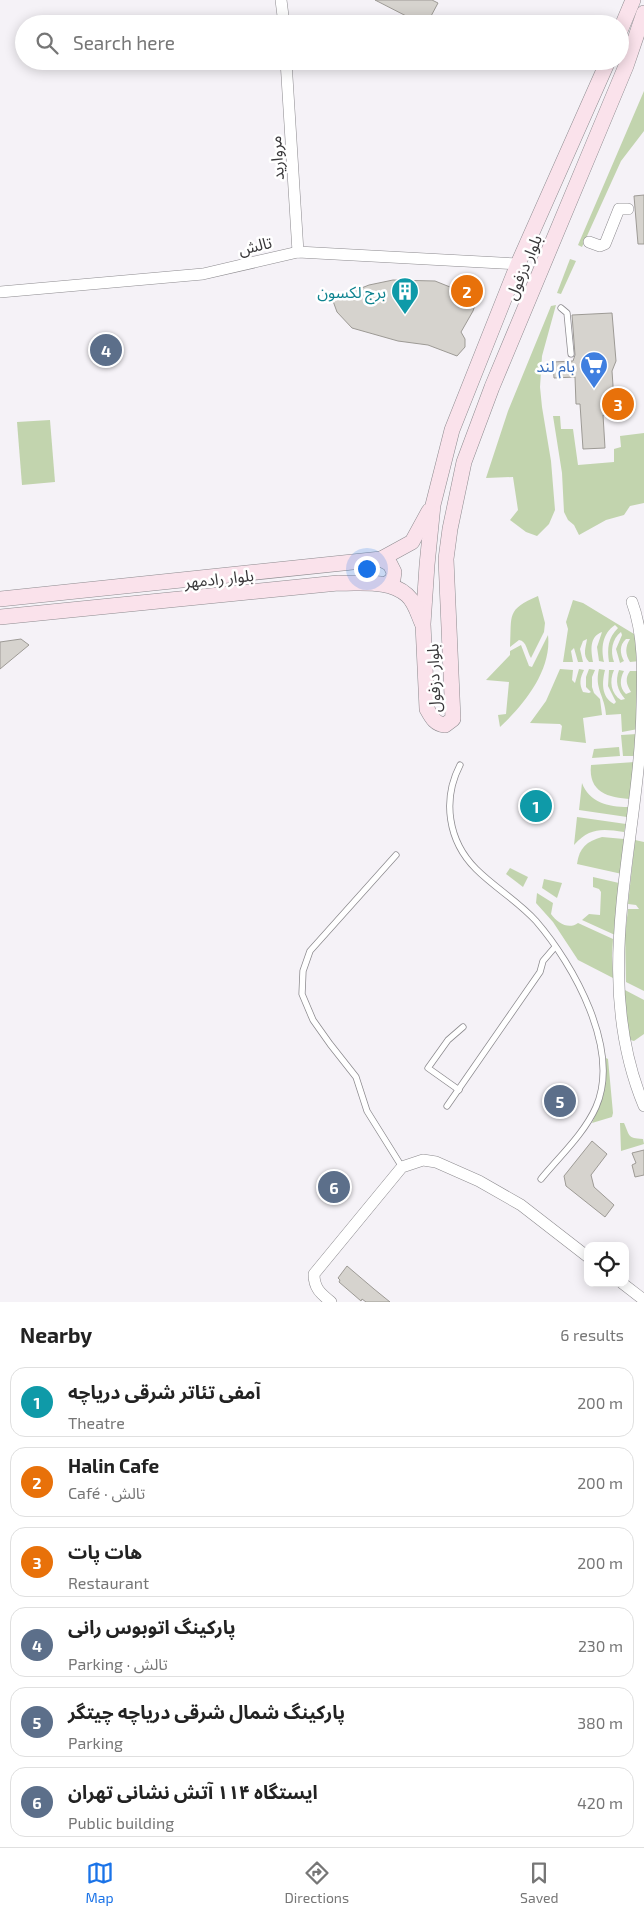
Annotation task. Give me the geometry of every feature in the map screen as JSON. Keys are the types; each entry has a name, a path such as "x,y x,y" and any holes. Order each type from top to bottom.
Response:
{"street":[{"path":"281,0 283,15"},
{"path":"627,15 633,0"},
{"name":"بلوار دزفول","path":"629,57 644,13"},
{"name":"مروارید","path":"287,70 298,252"},
{"name":"بلوار دزفول","path":"604,70 518,264 452,430 432,505 423,624 427,709 434,721 445,725 453,718 446,559 450,528 464,462 492,387 624,70"},
{"path":"589,242 600,246 605,244 619,209 628,209"},
{"name":"تالش","path":"0,292 203,274 298,252 518,264"},
{"path":"380,560 412,542 432,505"},
{"path":"380,560 390,564 394,572 393,579 387,584"},
{"name":"بلوار رادمهر","path":"0,599 380,560"},
{"name":"بلوار رادمهر","path":"0,617 338,583 387,584 407,595 423,624"},
{"path":"632,602 639,626 643,666 642,719 620,930 618,1002 626,1048 644,1106"},
{"path":"324,1300 314,1284 314,1274 402,1167 423,1160 436,1162 480,1181 521,1205 584,1254"},
{"path":"627,1287 644,1300"}],"lane":[{"path":"561,308 567,313 571,354"},
{"path":"460,765 453,779 449,811 454,835 464,856 477,870 507,893 536,921 555,947 582,990 598,1033 603,1055 603,1084 598,1103 588,1122 540,1179"},
{"path":"396,855 310,951 303,971 302,994 313,1020 356,1076 368,1111 402,1167"},
{"path":"447,1106 540,972 543,961 555,947"},
{"path":"459,1090 428,1068 448,1040 463,1027"}],"green space":[{"path":"644,91 644,131 621,161 582,247 578,245"},
{"path":"570,259 576,261 561,294 557,293"},
{"path":"556,305 542,356 540,387 551,461 555,510 549,524 537,536 526,532 510,520 518,510 513,477 486,478 508,411 551,306"},
{"path":"553,416 560,416 561,429 573,429 578,465 614,462 614,449 621,447 620,436 644,433 644,503 630,506 624,515 606,520 579,535 564,512 562,473"},
{"path":"50,420 55,482 22,485 17,422"},
{"path":"538,596 545,623 544,632 531,658 522,641 519,640 510,647 511,620 520,605"},
{"path":"573,600 583,603 634,634 640,661 630,662 626,651 630,639 626,639 622,644 621,650 624,661 620,663 616,649 622,635 621,632 613,646 614,662 609,662 609,644 618,628 615,625 605,637 604,662 599,661 597,647 602,632 593,641 593,662 589,662 586,657 587,639 583,641 580,649 583,662 578,662 574,648 571,651 573,662 563,662 568,629 566,622"},
{"path":"548,635 546,661 541,674 527,697 500,727 498,715 506,714 509,682 486,680 510,655 510,651 521,645 529,666 532,667"},
{"path":"560,669 573,670 572,680 575,683 579,669 584,670 581,686 583,692 589,693 591,692 586,687 586,677 589,669 595,670 592,677 592,687 594,693 600,699 602,715 583,718 586,743 560,740 562,726 560,724 530,723 546,701"},
{"path":"599,669 605,670 603,684 605,693 614,704 616,702 608,686 609,670 614,670 612,687 615,694 621,700 625,699 618,685 619,670 624,671 621,683 622,689 626,694 631,692 627,681 630,671 641,671 638,729 622,732 621,714 606,715 598,682"},
{"path":"637,734 635,756 623,756 621,735"},
{"path":"619,747 620,756 592,758 594,749"},
{"path":"635,762 631,799 607,795 601,792 593,782 591,765"},
{"path":"582,783 589,795 594,799 613,806 628,807 627,817 579,810"},
{"path":"577,817 626,824 624,832 603,830 591,832 574,845"},
{"path":"602,837 624,839 622,874 577,864 582,849 588,843"},
{"path":"635,840 644,842 644,991 626,982 625,935 628,909 639,909 636,905 628,904"},
{"path":"510,868 528,877 523,887 506,874"},
{"path":"593,877 619,883 615,935 582,920 589,914 600,915 601,892 593,887"},
{"path":"544,879 562,883 557,898 542,888"},
{"path":"537,893 553,903 551,914 560,923 571,926 578,923 613,939 613,978 578,960 553,922 536,903"},
{"path":"623,989 644,1000 644,1034 634,1041 630,1040"},
{"path":"606,1058 608,1059 613,1113 612,1117 592,1123 603,1096"},
{"path":"620,1123 624,1123 628,1134 632,1137 643,1139 644,1144 621,1151"}],"building":[{"path":"375,0 432,0 438,3 432,15 404,15"},
{"path":"644,195 644,244 638,244 634,196"},
{"name":"برج لکسون","path":"393,280 435,281 450,287 464,285 473,289 477,299 473,311 461,332 465,339 465,347 457,356 428,345 398,341 352,328 337,312 333,301 369,285"},
{"name":"بام لند","path":"612,313 616,361 612,371 615,415 603,415 605,448 583,449 580,404 576,404 575,377 554,378 553,362 573,361 575,355 572,315"},
{"path":"21,639 29,645 0,669 0,642"},
{"path":"592,1141 607,1154 591,1175 594,1187 614,1205 605,1217 566,1186 564,1176"},
{"path":"644,1150 644,1175 635,1177 632,1165 636,1163 632,1153"},
{"path":"347,1266 390,1302 366,1302 362,1299 361,1301 339,1282 338,1278"}],"place":[{"name":"Halin Cafe","path":"467,291"},
{"name":"برج لکسون","path":"405,315"},
{"name":"پارکینگ اتوبوس رانی","path":"106,350"},
{"name":"بام لند","path":"594,389"},
{"name":"هات پات","path":"618,404"},
{"name":"آمفی تئاتر شرقی دریاچه","path":"536,806"},
{"name":"پارکینگ شمال شرقی دریاچه چیتگر","path":"560,1101"},
{"name":"ایستگاه ۱۱۴ آتش نشانی تهران","path":"334,1187"}]}
